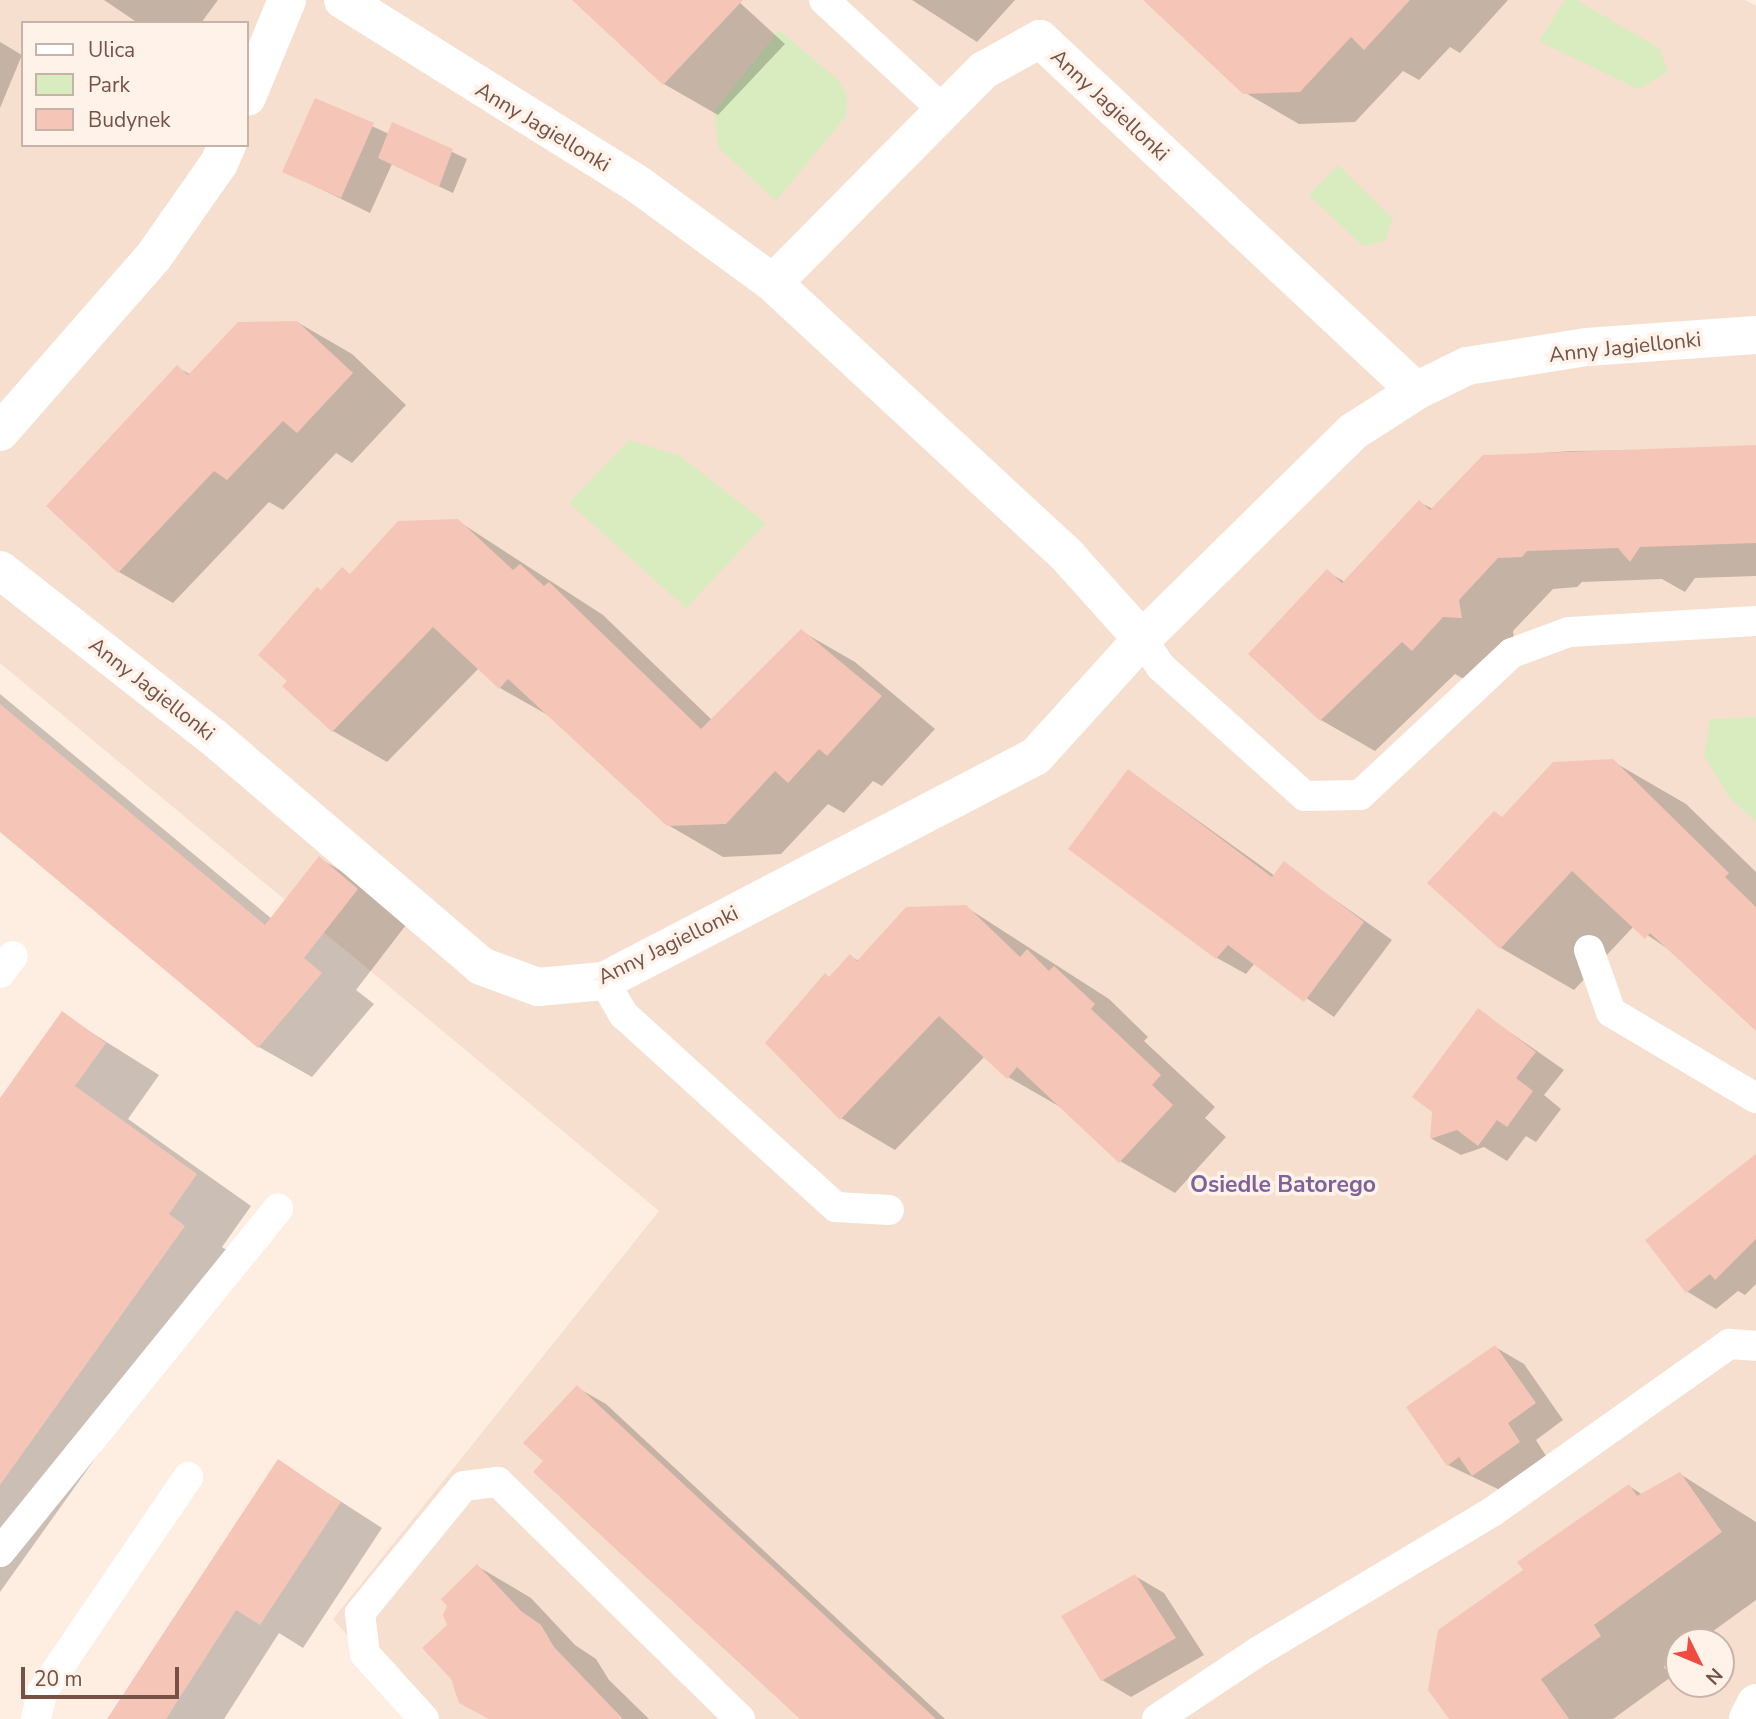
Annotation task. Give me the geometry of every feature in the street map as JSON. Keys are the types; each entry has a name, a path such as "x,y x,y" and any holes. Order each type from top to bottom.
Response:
{"street":[{"path":"248,95 287,0"},
{"name":"Anny Jagiellonki","path":"343,0 639,185 773,283 1064,552 1142,639"},
{"name":"Anny Jagiellonki","path":"773,283 984,70 1040,39 1416,391"},
{"path":"0,432 154,256 219,163 226,147"},
{"name":"Anny Jagiellonki","path":"0,569 212,736 481,965 538,987 604,981 1035,757 1142,639 1354,431 1416,391 1467,366 1587,348 1756,335"},
{"path":"1748,1719 1756,1703"}],"lane":[{"path":"824,0 943,110"},
{"path":"1142,639 1161,667 1305,796 1360,795 1512,653 1569,632 1756,621"},
{"path":"1589,950 1611,1013 1756,1098"},
{"path":"604,981 624,1015 836,1207 889,1210"},
{"path":"0,1552 278,1209"},
{"path":"1157,1719 1259,1651 1492,1512 1730,1344 1756,1346"},
{"path":"36,1719 42,1692 188,1476"},
{"path":"424,1719 365,1654 360,1613 464,1486 498,1482 740,1719"}],"shaded area":[{"path":"0,0 1745,0 1756,6 1756,1719 420,1719 333,1619 659,1211 0,663"}],"green space":[{"path":"1565,0 1577,0 1660,49 1668,72 1638,89 1539,41"},
{"path":"779,30 838,80 847,95 846,116 776,201 718,147 714,111"},
{"path":"1338,165 1393,219 1385,241 1363,246 1309,195"},
{"path":"629,440 680,456 766,523 686,608 569,503"},
{"path":"1756,717 1756,822 1729,797 1704,755 1710,719"}],"building":[{"path":"572,0 743,0 663,85"},
{"path":"1143,0 1410,0 1364,50 1351,37 1300,92 1243,94"},
{"path":"315,98 374,123 341,198 282,172"},
{"path":"392,122 453,149 439,187 378,158"},
{"path":"297,321 353,373 297,433 283,421 227,480 214,471 118,573 46,506 177,365 188,375 238,322"},
{"path":"1756,445 1756,543 1640,547 1630,562 1618,548 1527,551 1522,557 1498,558 1459,600 1462,618 1443,617 1412,651 1402,642 1320,721 1248,654 1327,569 1342,583 1419,500 1430,510 1483,455"},
{"path":"458,519 513,570 520,564 544,586 549,582 701,729 801,629 882,696 827,756 819,749 788,783 775,771 726,824 667,826 508,679 499,689 433,627 332,732 282,686 287,681 258,655 317,587 321,590 342,567 350,574 398,521"},
{"path":"0,704 265,925 319,856 358,889 304,958 322,973 258,1048 0,832"},
{"path":"1613,759 1729,873 1725,877 1756,907 1756,1031 1650,933 1645,939 1572,871 1500,949 1427,883 1494,811 1502,817 1553,762"},
{"path":"1128,769 1272,877 1284,861 1364,922 1304,1002 1228,945 1216,959 1068,849"},
{"path":"966,905 1020,957 1027,949 1049,971 1054,966 1095,1004 1091,1009 1161,1075 1152,1085 1173,1105 1119,1163 1017,1067 1007,1079 939,1016 840,1120 765,1043 825,973 829,977 850,954 857,961 906,907"},
{"path":"1478,1008 1536,1052 1516,1078 1533,1091 1507,1127 1497,1120 1478,1146 1457,1130 1430,1139 1432,1112 1412,1097"},
{"path":"62,1011 106,1043 75,1086 197,1174 169,1214 185,1226 0,1485 0,1098"},
{"path":"1756,1154 1756,1239 1715,1280 1710,1274 1686,1293 1645,1240"},
{"path":"1495,1345 1536,1403 1508,1423 1520,1442 1472,1476 1459,1457 1447,1466 1406,1407"},
{"path":"577,1385 936,1719 800,1719 621,1554 533,1472 543,1461 523,1443"},
{"path":"278,1459 341,1502 260,1625 236,1610 166,1719 107,1719"},
{"path":"1680,1472 1722,1532 1594,1625 1601,1636 1541,1679 1569,1719 1449,1719 1428,1690 1438,1630 1523,1570 1517,1562 1629,1484 1637,1496"},
{"path":"477,1564 521,1611 541,1625 554,1647 623,1719 489,1719 459,1703 451,1679 422,1648 447,1625 443,1615 447,1606 441,1599"},
{"path":"1135,1574 1176,1638 1101,1681 1061,1616"}],"district":[{"name":"Osiedle Batorego","path":"1283,1185"}]}
